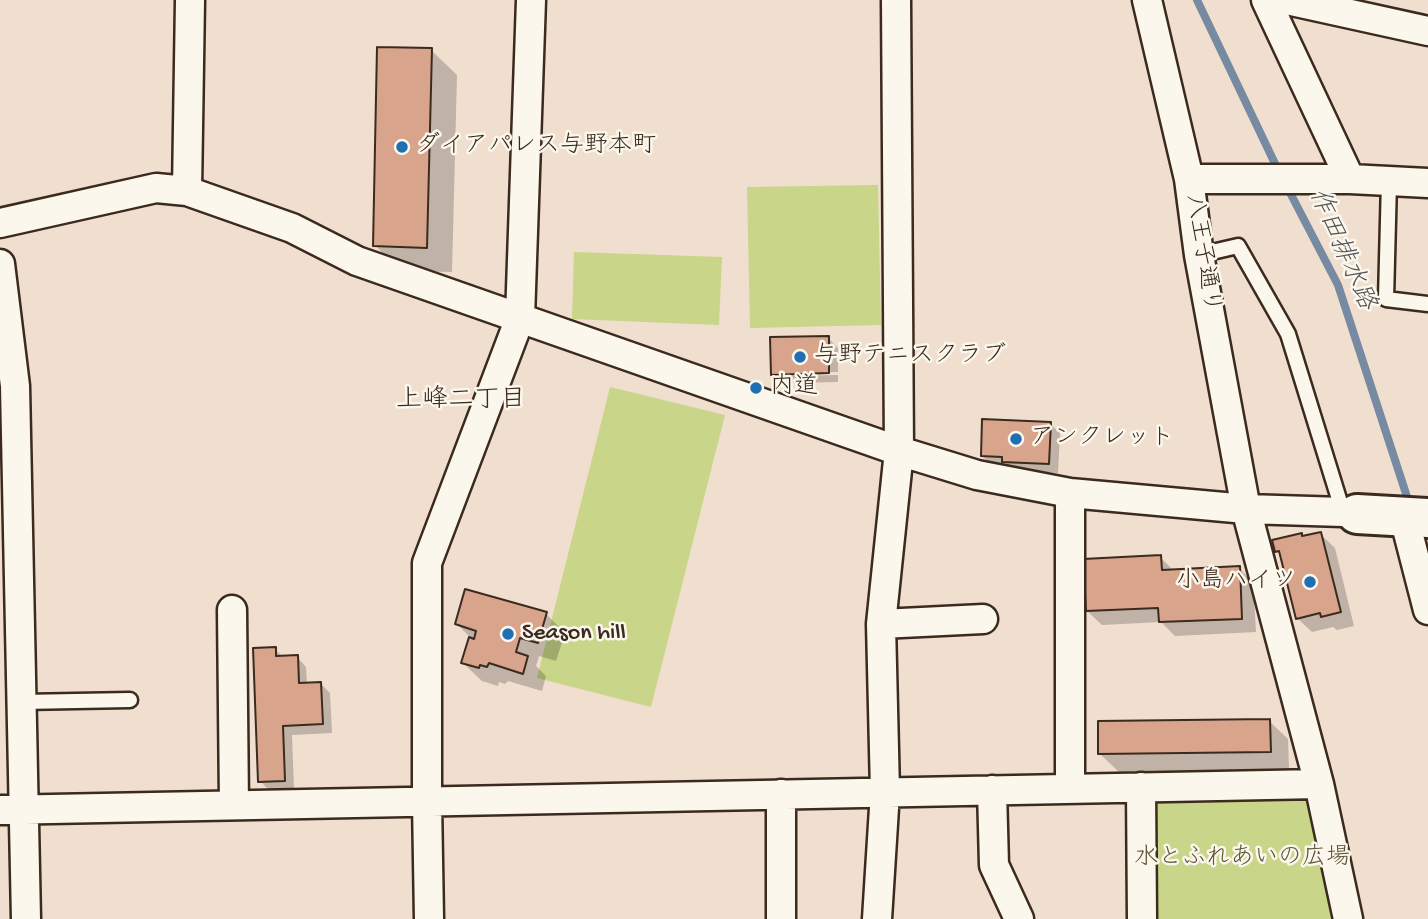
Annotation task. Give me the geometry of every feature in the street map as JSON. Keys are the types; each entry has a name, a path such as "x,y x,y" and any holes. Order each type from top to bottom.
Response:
{"street":[{"path":"187,191 190,0"},
{"path":"429,919 427,563 520,318 531,0"},
{"path":"877,919 885,792 881,624 899,451 896,0"},
{"name":"八王子通り","path":"1147,0 1189,179 1199,255 1246,509 1318,784 1348,919"},
{"path":"1266,0 1350,179"},
{"path":"1287,0 1428,30"},
{"path":"1189,179 1350,179 1428,183"},
{"path":"0,223 156,188 187,191 292,228 357,261 899,451 977,475 1070,493 1246,509 1416,518 1428,610"},
{"path":"0,264 15,386 22,702 12,810 26,919"},
{"path":"1070,493 1070,788"},
{"path":"232,610 234,805"},
{"path":"881,624 983,619"},
{"path":"12,810 1318,784"},
{"path":"1141,787 1142,919"},
{"path":"992,790 994,865 1019,919"},
{"path":"781,794 781,919"}],"lane":[{"path":"1390,181 1386,299 1428,304"},
{"path":"1199,255 1238,246 1288,334 1350,513"},
{"path":"22,702 130,700"}],"green space":[{"path":"878,185 881,325 750,328 747,187"},
{"path":"574,252 722,257 719,325 572,319"},
{"path":"610,387 725,415 651,707 537,678"},
{"name":"水とふれあいの広場","path":"1319,799 1338,919 1148,919 1154,802"}],"building":[{"name":"ダイアパレス与野本町","path":"377,47 432,48 427,248 373,246"},
{"path":"829,336 829,373 771,375 770,337"},
{"name":"アンクレット","path":"982,419 1051,422 1049,464 1002,462 1002,457 981,456"},
{"name":"小島ハイツ","path":"1321,532 1341,612 1321,617 1320,613 1296,619 1279,551 1275,552 1272,540"},
{"path":"1161,555 1162,570 1240,566 1242,619 1159,622 1158,608 1086,611 1083,559"},
{"name":"Season hill","path":"465,589 547,612 538,643 520,638 516,652 528,656 523,674 489,663 487,667 480,665 479,668 461,663 469,637 474,639 476,631 455,624"},
{"path":"276,647 276,656 298,655 299,683 321,682 323,724 283,726 285,781 258,782 253,648"},
{"path":"1270,719 1271,752 1098,754 1098,721"}],"waterway":[{"name":"作田排水路","path":"1197,0 1279,172"},
{"name":"作田排水路","path":"1285,183 1338,285 1410,506"}],"place":[{"name":"ダイアパレス与野本町","path":"402,147"},
{"name":"与野テニスクラブ","path":"800,357"},
{"name":"内道","path":"756,388"},
{"name":"アンクレット","path":"1016,439"},
{"name":"小島ハイツ","path":"1310,582"},
{"name":"Season hill","path":"508,634"}],"district":[{"name":"上峰二丁目","path":"461,402"}]}
